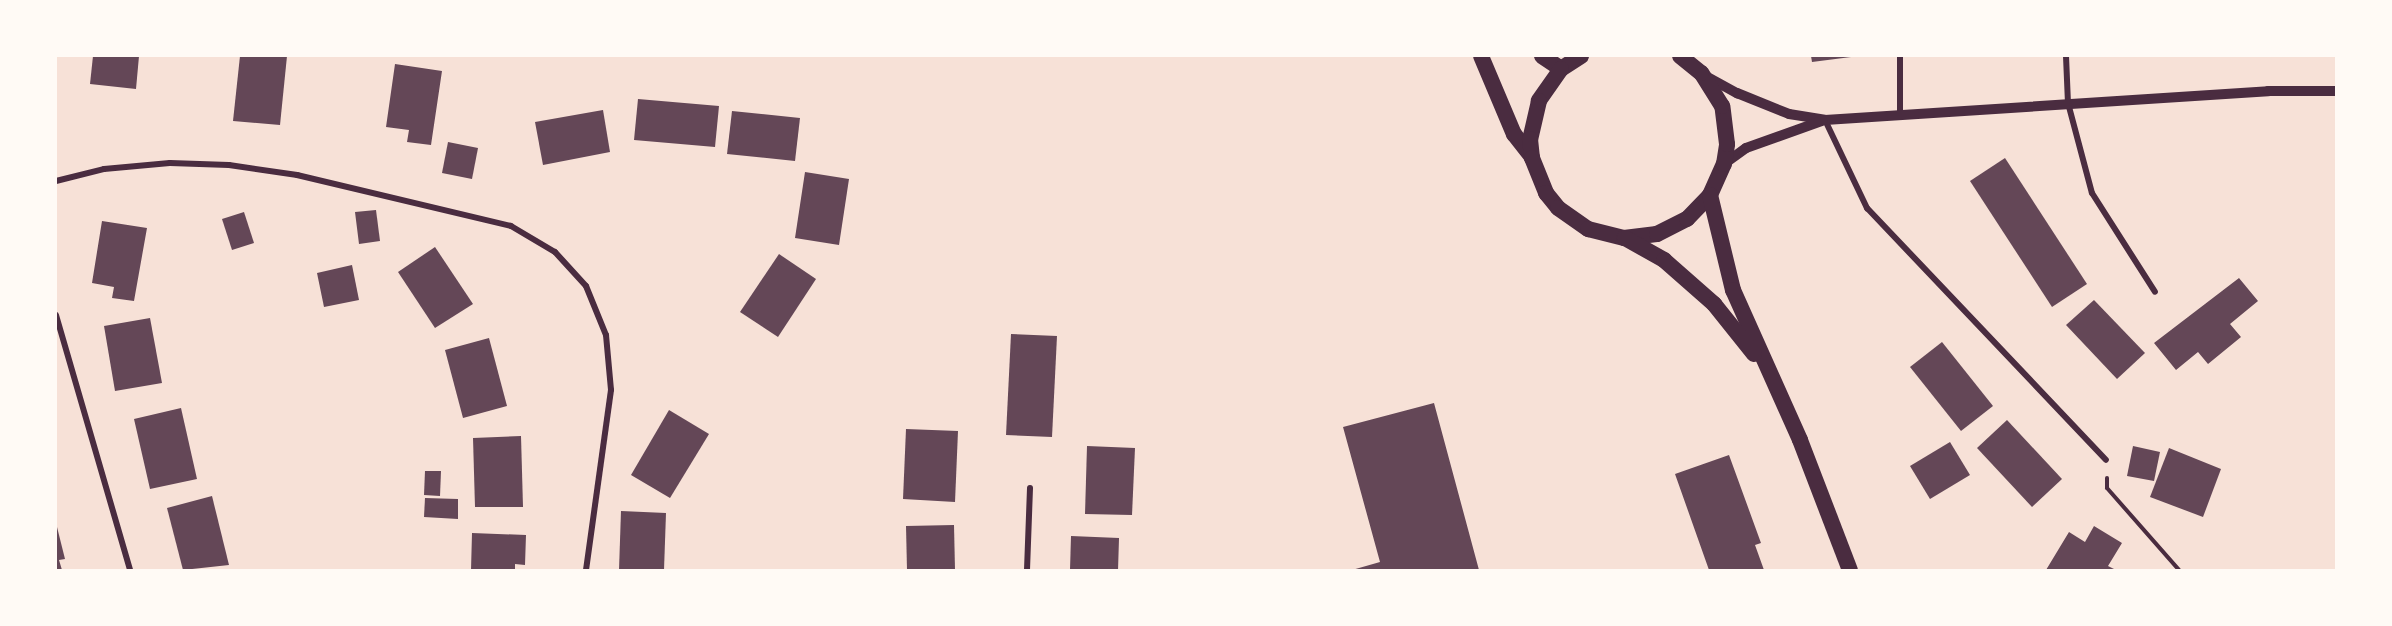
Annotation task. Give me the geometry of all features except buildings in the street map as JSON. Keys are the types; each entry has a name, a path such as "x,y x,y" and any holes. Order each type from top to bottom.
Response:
{"highway":[{"path":"1481,56 1514,134 1532,158 1542,184 1558,208 1588,229 1624,238 1664,260 1714,304 1766,368"},
{"path":"1542,56 1561,69"},
{"path":"1532,158 1533,119 1543,92 1561,69 1581,56"},
{"path":"1624,238 1672,228 1687,219 1710,195 1724,164 1726,125 1722,106 1701,73 1680,56"},
{"path":"1710,195 1733,290 1800,440 1850,570"}],"street":[{"path":"1899,115 1900,56"},
{"path":"2066,56 2068,104 2092,194 2155,292"},
{"path":"1701,73 1737,93 1789,114 1825,120 2268,90 2337,91"},
{"path":"1724,164 1746,148 1825,120"},
{"path":"1825,120 1867,208 2106,460"},
{"path":"56,181 104,169 170,163 286,173 511,226 555,252 586,286 606,335 610,379 606,440 586,570"},
{"path":"56,315 130,570"},
{"path":"1027,570 1030,488"}],"path":[{"path":"2106,460 2107,488 2179,570"}]}
